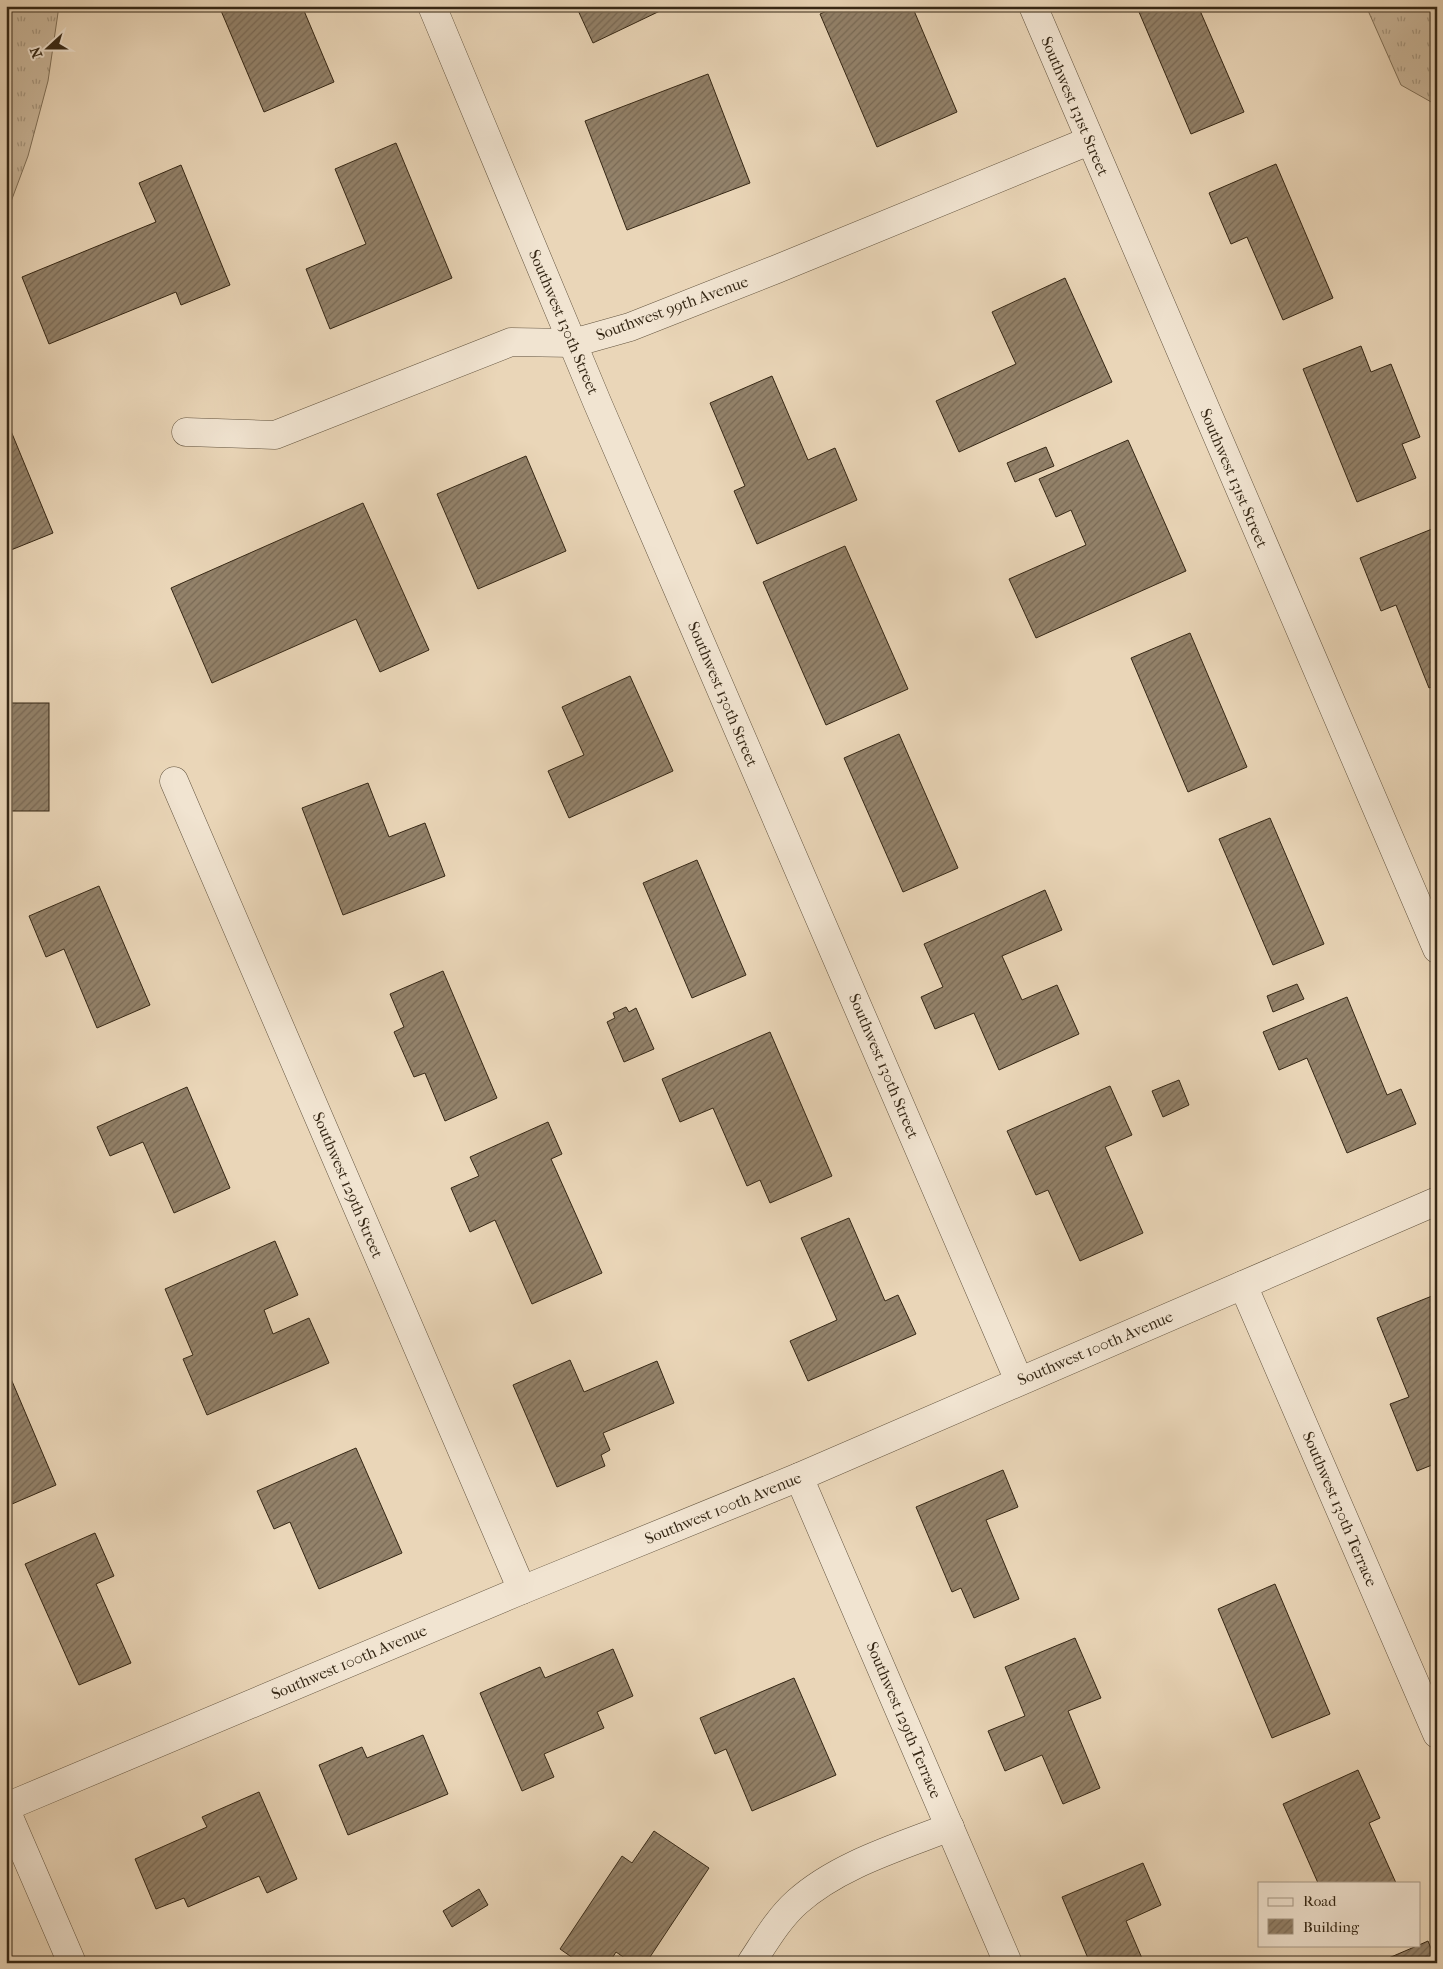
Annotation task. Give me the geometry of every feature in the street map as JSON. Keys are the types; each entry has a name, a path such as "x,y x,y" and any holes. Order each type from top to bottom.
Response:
{"street":[{"name":"Southwest 130th Street","path":"432,6 573,343 1019,1381"},
{"name":"Southwest 131st Street","path":"1033,6 1437,949"},
{"name":"Southwest 99th Avenue","path":"186,432 275,435 511,342 573,343 630,327 777,269 1089,140"},
{"name":"Southwest 129th Street","path":"174,780 522,1590"},
{"name":"Southwest 100th Avenue","path":"6,1808 522,1590 799,1477 1437,1201"},
{"name":"Southwest 130th Terrace","path":"1243,1285 1437,1734"},
{"name":"Southwest 129th Terrace","path":"799,1477 1008,1963"},
{"path":"6,1808 72,1963"},
{"path":"751,1963 787,1913 796,1903 820,1884 845,1870 950,1827"}],"green space":[{"path":"6,6 59,6 48,81 28,156 6,215"},
{"path":"1366,6 1437,6 1437,107 1401,85"}],"building":[{"path":"219,6 302,6 334,82 264,112"},
{"path":"576,6 660,6 662,10 593,43"},
{"path":"838,6 912,6 957,112 877,147 820,14"},
{"path":"1153,6 1198,6 1244,112 1191,134 1139,12"},
{"path":"708,74 750,183 627,230 585,121"},
{"path":"396,143 452,278 330,329 306,269 366,244 335,169"},
{"path":"1276,164 1333,298 1283,320 1247,237 1231,244 1209,193"},
{"path":"181,165 230,285 181,305 176,292 49,344 22,277 156,222 139,183"},
{"path":"1065,278 1112,382 959,452 936,401 1016,364 992,312"},
{"path":"1361,346 1371,372 1391,364 1420,437 1402,444 1416,478 1357,502 1303,369"},
{"path":"772,376 808,460 835,448 857,500 757,544 734,491 745,486 710,403"},
{"path":"6,419 53,533 6,552"},
{"path":"1128,440 1186,571 1036,638 1009,579 1086,545 1071,510 1056,517 1039,479"},
{"path":"1046,447 1054,466 1015,482 1007,463"},
{"path":"526,456 566,551 478,589 437,494"},
{"path":"363,503 429,650 380,672 356,619 212,683 171,588"},
{"path":"1437,527 1437,685 1429,688 1396,605 1381,611 1360,558"},
{"path":"845,546 908,689 826,725 763,582"},
{"path":"1190,633 1247,767 1188,792 1131,658"},
{"path":"630,676 673,771 569,818 548,771 584,755 562,707"},
{"path":"6,703 49,703 49,811 6,811"},
{"path":"899,734 958,868 903,892 844,758"},
{"path":"368,783 389,837 425,823 445,876 343,915 302,808"},
{"path":"1270,818 1324,944 1273,965 1219,839"},
{"path":"697,860 746,975 692,998 643,883"},
{"path":"99,886 150,1005 97,1028 64,949 46,957 29,916"},
{"path":"1045,890 1062,930 1002,956 1022,1000 1057,985 1079,1034 999,1070 974,1013 935,1029 921,997 943,987 924,944"},
{"path":"443,971 497,1098 445,1121 425,1073 414,1077 394,1032 404,1027 390,994"},
{"path":"1297,984 1304,999 1273,1012 1267,996"},
{"path":"1347,997 1387,1095 1401,1089 1416,1124 1347,1153 1307,1058 1279,1070 1263,1032"},
{"path":"626,1007 629,1012 636,1008 654,1049 624,1062 607,1022 615,1018 613,1013"},
{"path":"770,1032 832,1176 770,1203 760,1180 747,1186 713,1108 680,1122 662,1079"},
{"path":"1179,1080 1189,1105 1163,1117 1152,1091"},
{"path":"1110,1086 1132,1135 1105,1147 1143,1233 1080,1261 1048,1190 1036,1195 1007,1131"},
{"path":"187,1087 230,1188 174,1213 143,1142 110,1156 97,1127"},
{"path":"548,1122 562,1154 551,1159 602,1273 532,1304 495,1220 470,1232 451,1188 479,1176 470,1157"},
{"path":"849,1218 885,1301 898,1295 916,1334 808,1381 790,1341 837,1320 801,1238"},
{"path":"275,1241 298,1295 264,1310 273,1334 309,1318 329,1363 207,1415 183,1359 193,1355 165,1289"},
{"path":"1437,1294 1437,1463 1417,1471 1390,1404 1409,1397 1377,1318"},
{"path":"570,1360 584,1392 657,1361 674,1403 603,1433 610,1450 601,1455 605,1466 557,1487 513,1385"},
{"path":"6,1367 56,1485 12,1504 6,1489"},
{"path":"356,1448 402,1553 319,1589 290,1522 274,1529 257,1491"},
{"path":"1003,1470 1018,1507 986,1520 1019,1599 974,1618 961,1588 952,1592 916,1507"},
{"path":"95,1533 114,1576 96,1584 131,1663 79,1685 25,1564"},
{"path":"1275,1584 1330,1714 1272,1738 1218,1609"},
{"path":"1075,1638 1101,1698 1068,1711 1100,1788 1063,1804 1042,1755 1005,1771 988,1731 1025,1716 1005,1667"},
{"path":"613,1649 633,1696 597,1712 604,1728 544,1754 554,1777 522,1791 480,1693 540,1667 545,1678"},
{"path":"794,1678 836,1775 752,1811 726,1749 715,1754 700,1718"},
{"path":"423,1735 448,1794 348,1835 319,1765 362,1747 367,1758"},
{"path":"1358,1770 1380,1818 1369,1823 1396,1882 1318,1882 1283,1804"},
{"path":"259,1792 297,1879 267,1893 259,1876 188,1907 184,1898 156,1909 135,1859 207,1827 202,1817"},
{"path":"654,1831 709,1868 646,1963 632,1963 616,1952 609,1963 580,1963 560,1949 622,1856 632,1863"},
{"path":"1143,1863 1161,1905 1126,1921 1144,1963 1090,1963 1062,1897"},
{"path":"479,1889 488,1905 452,1927 443,1911"},
{"path":"1428,1941 1437,1963 1377,1963 1420,1946"}]}
